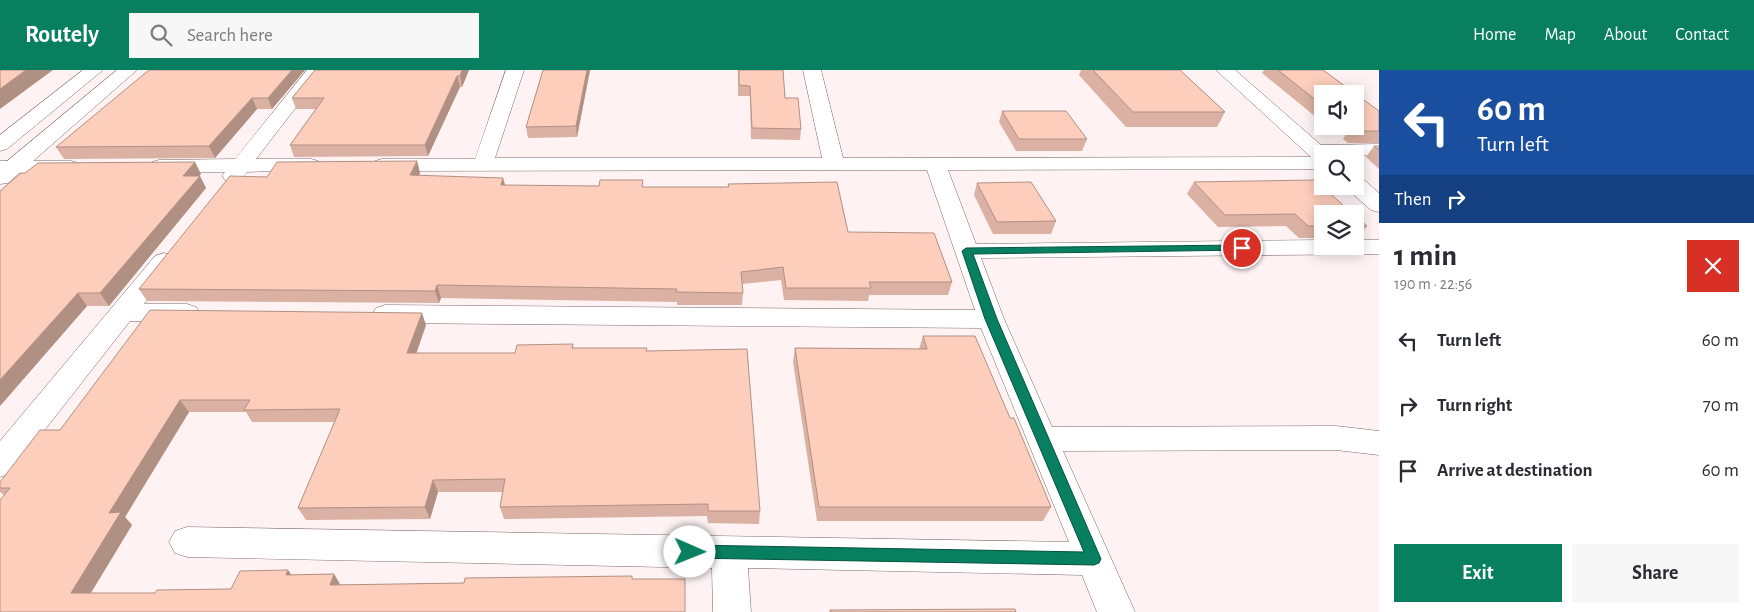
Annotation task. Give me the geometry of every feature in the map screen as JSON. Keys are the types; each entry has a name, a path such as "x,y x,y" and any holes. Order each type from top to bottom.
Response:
{"street":[{"path":"0,145 94,70"},
{"path":"4,171 128,70"},
{"path":"216,196 316,70"},
{"path":"483,164 515,70"},
{"path":"812,70 834,163"},
{"path":"1225,70 1314,150"},
{"path":"1364,152 1379,150"},
{"path":"367,165 934,164 1314,156"},
{"path":"934,164 991,319 1116,612"},
{"path":"142,166 328,165"},
{"path":"4,171 92,166"},
{"path":"1364,192 1379,205"},
{"path":"0,464 179,243"},
{"path":"966,251 1379,247"},
{"path":"123,312 213,313"},
{"path":"363,314 991,319"},
{"path":"1042,439 1336,438 1379,443"},
{"path":"187,542 1094,559"},
{"path":"729,552 732,612"}],"building":[{"path":"0,70 26,70 0,89"},
{"path":"149,70 292,70 268,98 252,98 209,146 56,147"},
{"path":"315,70 462,70 460,76 457,76 425,145 290,145 324,98 292,98"},
{"path":"543,70 587,70 576,126 526,127"},
{"path":"739,70 783,70 785,98 798,98 801,129 752,128 750,86 739,85"},
{"path":"1093,70 1180,70 1225,112 1133,112"},
{"path":"1278,70 1323,70 1343,85 1314,85 1314,99"},
{"path":"1364,100 1379,111 1379,131 1364,131"},
{"path":"1002,111 1066,111 1087,139 1019,139"},
{"path":"417,161 410,175 503,178 501,185 599,186 600,180 643,180 642,187 729,187 728,184 837,182 848,232 934,233 952,282 869,282 871,288 786,288 783,267 741,272 743,293 676,292 677,289 437,285 435,291 139,289 230,176 267,177 277,162"},
{"path":"195,162 183,176 200,176 100,293 78,293 0,380 0,191 21,173 25,173 38,163"},
{"path":"1314,180 1314,195 1332,195 1343,205 1314,205 1314,226 1308,226 1295,214 1225,215 1194,182"},
{"path":"1031,182 1056,221 997,222 977,183"},
{"path":"150,310 422,313 407,353 515,353 517,345 573,344 572,348 647,348 646,351 747,349 760,511 708,511 708,504 500,507 505,479 433,480 425,507 298,508 340,409 244,410 250,400 180,400 109,513 121,512 71,593 155,593 157,590 231,589 240,571 288,570 286,575 334,574 330,585 464,583 465,578 632,576 632,579 685,579 685,612 0,612 0,500 10,488 0,488 0,482 40,430 60,430"},
{"path":"923,336 975,336 1010,418 1014,418 1051,507 819,507 795,348 927,349"},
{"path":"1015,609 1016,612 830,612 830,610"}],"route":[{"path":"690,552 1094,559 991,319 966,251 1242,248"}]}
